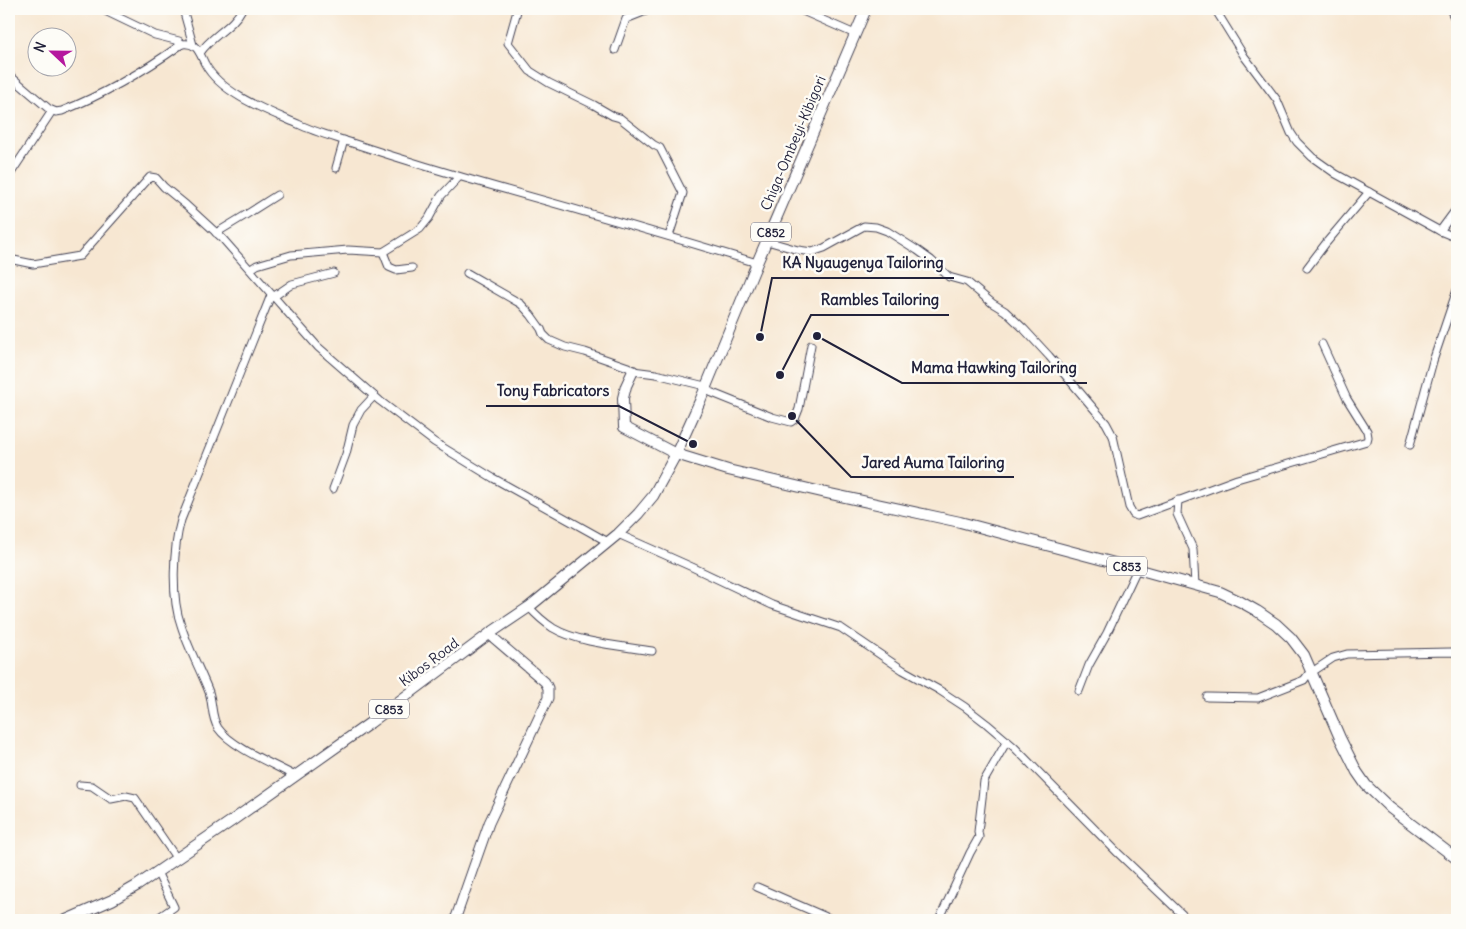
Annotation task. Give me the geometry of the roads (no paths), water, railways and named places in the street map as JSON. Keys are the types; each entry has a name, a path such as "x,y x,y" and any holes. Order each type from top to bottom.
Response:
{"main road":[{"name":"Chiga-Ombeyi-Kibigori","path":"676,454 866,9"},
{"path":"633,371 623,398 624,427 676,454"},
{"name":"Kibos Road","path":"66,920 112,900 177,859 370,723 529,607 618,534 638,514 653,496 676,454"},
{"name":"C853","path":"676,454 748,475 960,522 1220,592 1241,602 1276,624 1291,638 1304,655 1340,738 1357,772 1366,785 1390,808 1457,859"}],"street":[{"path":"101,9 155,35 179,41 182,44"},
{"path":"182,9 193,45 200,53 206,66 222,83 254,104 301,126 459,177 669,236 757,263"},
{"path":"200,53 205,46 236,18 242,9"},
{"path":"615,50 626,19 651,9"},
{"path":"798,9 855,34"},
{"path":"1216,9 1244,56 1277,100 1291,133 1297,142 1321,164 1336,174 1440,231 1457,238"},
{"path":"1450,9 1457,23"},
{"path":"516,11 508,43 530,71 549,83 620,118 660,148 684,193 669,236"},
{"path":"9,75 52,111 62,111 138,74 182,44 189,43 193,45"},
{"path":"9,176 52,111"},
{"path":"336,168 344,140"},
{"path":"9,259 34,264 80,256 152,176 216,233 251,269 272,296 318,347 374,396 434,442 493,478 608,542"},
{"path":"251,269 257,265 290,255 348,250 383,252 420,229 429,218 441,196 459,177"},
{"path":"1307,268 1369,192"},
{"path":"216,233 277,195"},
{"path":"1440,231 1457,208"},
{"path":"766,241 812,252 824,248 864,226 870,226 887,232 917,250 931,260 949,278 967,282 983,297 1011,316 1050,356 1106,423 1113,436 1129,507 1133,514 1139,516 1178,500 1270,469 1367,441 1368,434 1347,399 1322,344"},
{"path":"383,252 389,267 396,270 412,268"},
{"path":"295,776 240,747 218,729 208,690 181,626 175,595 176,543 181,520 272,296 292,284 334,273"},
{"path":"467,273 520,304 549,340 628,367 633,371 656,374 705,386 710,392 772,417 791,422 795,420 799,409 811,345"},
{"path":"1410,445 1432,361 1457,290"},
{"path":"333,489 346,454 353,425 361,410 374,396"},
{"path":"1178,500 1177,514 1193,549 1195,585"},
{"path":"618,534 772,605 847,630 864,644 903,670 965,707 1007,741 1118,854 1188,920"},
{"path":"1079,690 1138,569"},
{"path":"529,607 547,624 566,634 652,651"},
{"path":"455,920 489,823 548,698 548,688 545,682 490,634"},
{"path":"1207,697 1258,698 1304,680 1310,672 1333,658 1348,654 1457,653"},
{"path":"938,920 979,837 984,781 1007,741"},
{"path":"80,785 92,786 111,799 126,796 135,798 177,859"},
{"path":"155,920 174,907 157,872"},
{"path":"757,887 833,920"}],"place":[{"name":"Mama Hawking Tailoring","path":"817,336"},
{"name":"KA Nyaugenya Tailoring","path":"760,337"},
{"name":"Rambles Tailoring","path":"780,375"},
{"name":"Jared Auma Tailoring","path":"792,416"},
{"name":"Tony Fabricators","path":"693,444"}]}
